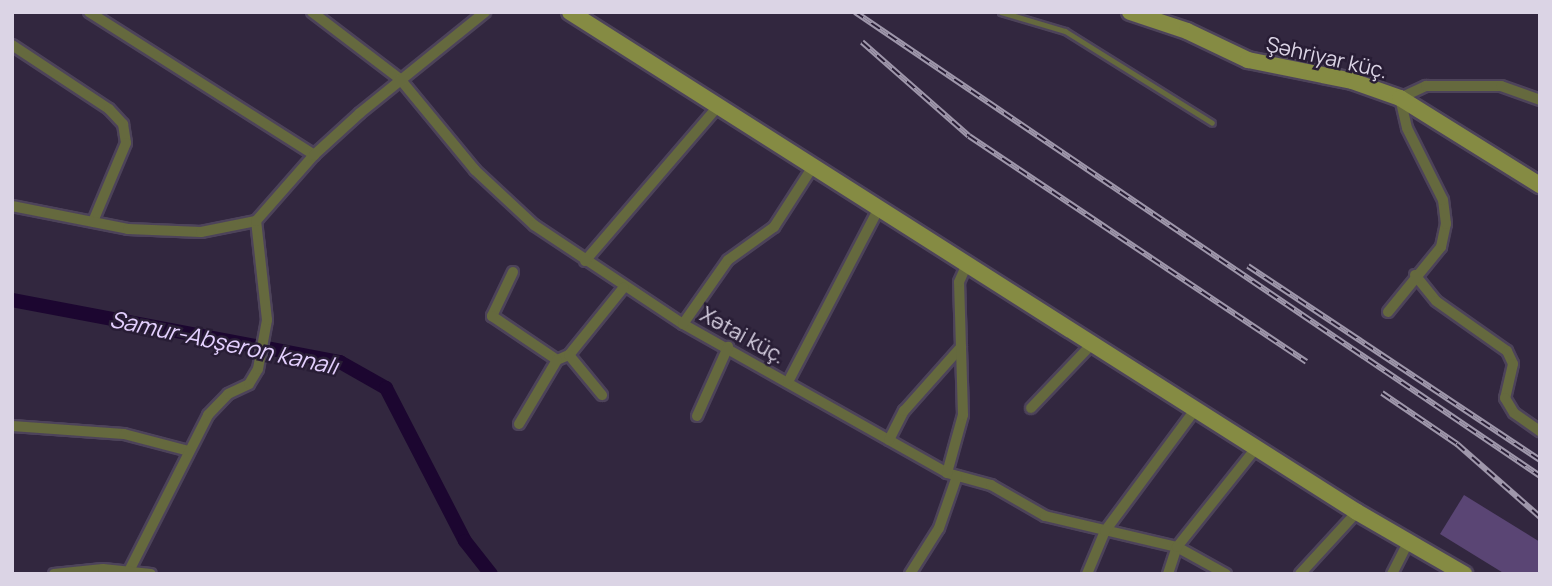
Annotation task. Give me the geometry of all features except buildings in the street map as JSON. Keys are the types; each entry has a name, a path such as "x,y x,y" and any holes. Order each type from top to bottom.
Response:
{"street":[{"path":"89,12 314,155"},
{"name":"Xətai küç.","path":"312,12 400,79 475,170 534,225 683,324 952,474 991,485 1045,516 1177,547 1227,574"},
{"path":"12,206 94,219 128,229 201,232 256,221 314,155 400,79 485,12"},
{"path":"570,12 1357,512 1464,574"},
{"name":"Şəhriyar küç.","path":"1130,12 1187,31 1248,60 1352,81 1400,98 1540,185"},
{"path":"12,45 109,109 122,124 125,144 94,219"},
{"path":"1388,312 1415,275 1441,247 1446,224 1443,200 1407,128 1400,98 1426,86 1501,86 1540,100"},
{"path":"585,261 719,105"},
{"path":"683,324 728,260 774,227 812,168"},
{"path":"789,382 878,210"},
{"path":"130,569 208,415 228,394 249,384 258,369 267,320 256,221"},
{"path":"910,574 939,528 963,415 959,282 966,265"},
{"path":"513,272 492,316 557,360"},
{"path":"1415,275 1436,301 1507,351 1513,364 1505,398 1514,413 1540,431"},
{"path":"519,424 557,360 569,355 624,287"},
{"path":"1031,408 1092,344"},
{"path":"697,416 728,347"},
{"path":"889,440 904,411 961,347"},
{"path":"569,355 602,395"},
{"path":"1087,574 1105,531 1195,410"},
{"path":"12,426 124,434 189,450"},
{"path":"1168,574 1177,547 1256,448"},
{"path":"1300,574 1357,512"},
{"path":"1392,574 1408,542"},
{"path":"61,573 130,569 150,574"}],"lane":[{"path":"1001,12 1065,31 1212,123"}],"waterway":[{"name":"Samur-Abşeron kanalı","path":"12,300 340,362 386,388 465,541 491,574"}],"railway":[{"path":"855,12 1540,476"},
{"path":"862,42 969,136 1306,362"},
{"path":"1248,266 1540,460"},
{"path":"1382,393 1457,444 1540,517"}]}
